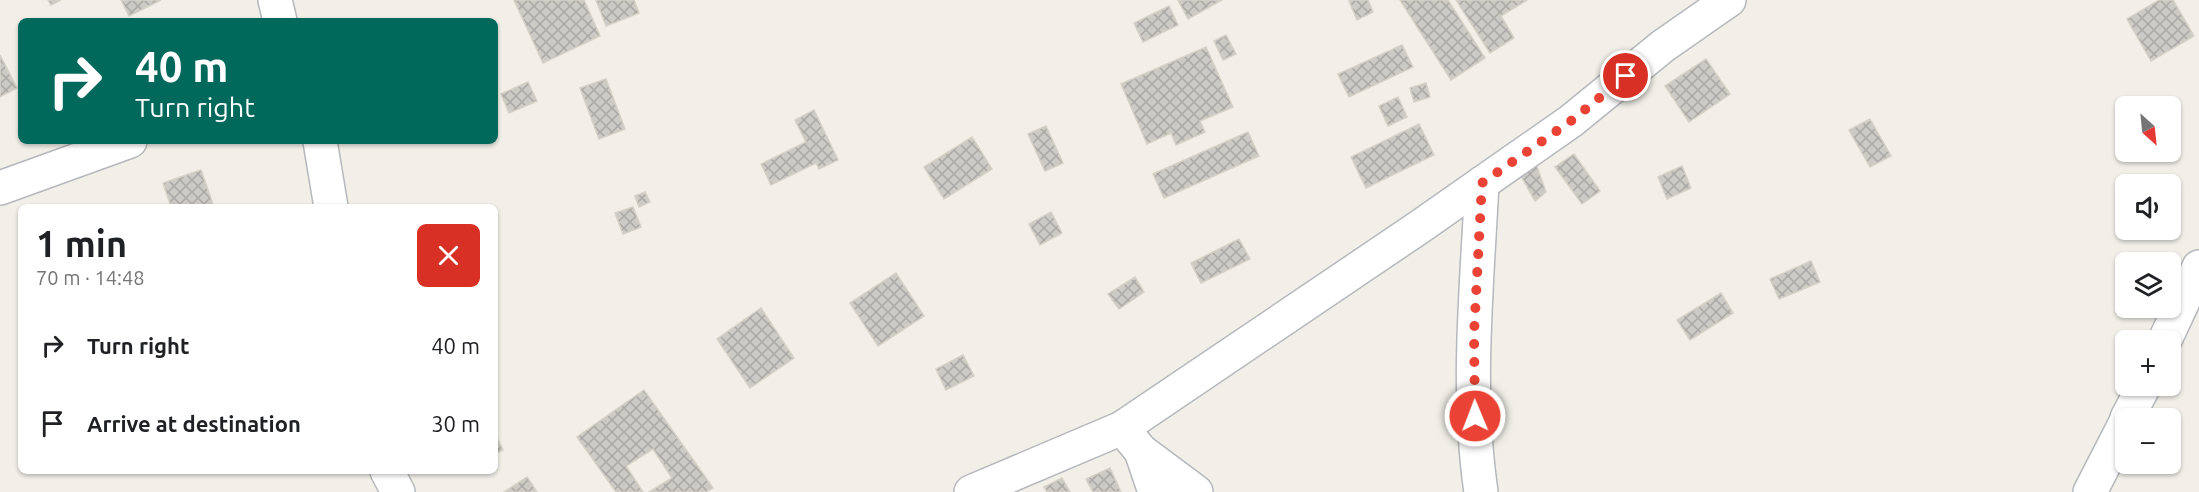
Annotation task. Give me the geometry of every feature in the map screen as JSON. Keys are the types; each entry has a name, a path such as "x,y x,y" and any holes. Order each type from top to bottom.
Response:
{"street":[{"path":"275,0 279,18"},
{"path":"971,492 1132,439 1482,183 1571,121 1663,46 1729,0"},
{"path":"0,188 122,144"},
{"path":"320,144 330,204"},
{"path":"1481,492 1476,457 1474,334 1482,183"},
{"path":"2170,330 2199,267"},
{"path":"1132,439 1155,492"},
{"path":"1132,439 1197,492"},
{"path":"2090,492 2115,442"},
{"path":"389,474 398,492"}],"building":[{"path":"48,0 61,0 51,5"},
{"path":"121,0 161,0 129,16"},
{"path":"514,0 584,0 600,36 543,63"},
{"path":"596,0 634,0 639,13 606,26"},
{"path":"1178,0 1222,0 1188,19"},
{"path":"1368,0 1373,12 1357,20 1349,1"},
{"path":"1400,0 1448,0 1485,58 1451,80"},
{"path":"1456,0 1527,0 1501,16 1514,38 1490,53"},
{"path":"2159,0 2173,0 2194,36 2151,61 2127,19"},
{"path":"1169,6 1178,25 1143,42 1134,23"},
{"path":"1226,35 1236,54 1223,60 1214,41"},
{"path":"1402,45 1413,67 1349,97 1338,74"},
{"path":"1206,47 1233,107 1200,121 1205,132 1176,145 1171,133 1147,144 1121,84"},
{"path":"0,55 17,88 0,97"},
{"path":"1706,59 1730,94 1689,122 1665,86"},
{"path":"606,79 625,129 599,139 580,88"},
{"path":"528,82 537,101 509,113 501,94"},
{"path":"1426,83 1430,97 1414,102 1410,88"},
{"path":"1398,97 1407,117 1388,126 1379,106"},
{"path":"814,110 838,160 819,169 816,163 771,185 761,164 806,142 795,120"},
{"path":"1870,119 1891,156 1870,167 1849,130"},
{"path":"1419,124 1434,155 1366,188 1351,157"},
{"path":"1046,126 1063,163 1045,171 1028,134"},
{"path":"1248,132 1259,156 1164,198 1153,174"},
{"path":"972,137 992,169 944,199 924,167"},
{"path":"1574,154 1600,191 1582,204 1555,167"},
{"path":"1536,164 1546,192 1535,201 1521,176"},
{"path":"1682,166 1691,188 1667,199 1658,177"},
{"path":"201,170 213,204 170,204 163,183"},
{"path":"645,192 650,202 639,207 635,196"},
{"path":"633,207 641,227 623,234 615,213"},
{"path":"1051,212 1062,233 1040,245 1029,224"},
{"path":"1239,239 1250,259 1201,283 1191,263"},
{"path":"1811,261 1820,282 1779,299 1770,279"},
{"path":"896,273 924,316 878,346 850,303"},
{"path":"1135,277 1144,292 1119,309 1108,294"},
{"path":"1721,293 1733,313 1690,340 1677,320"},
{"path":"761,308 794,358 750,388 717,339"},
{"path":"963,355 974,376 946,390 936,369"},
{"path":"644,390 713,488 706,492 649,492 672,478 653,449 626,466 643,492 616,492 577,437"},
{"path":"498,440 503,450 498,452"},
{"path":"1110,468 1121,492 1093,492 1086,479"},
{"path":"527,477 537,492 504,492"},
{"path":"1062,478 1070,492 1047,492 1044,487"}],"route":[{"path":"1475,416 1474,334 1482,183 1571,121 1626,76"}]}
